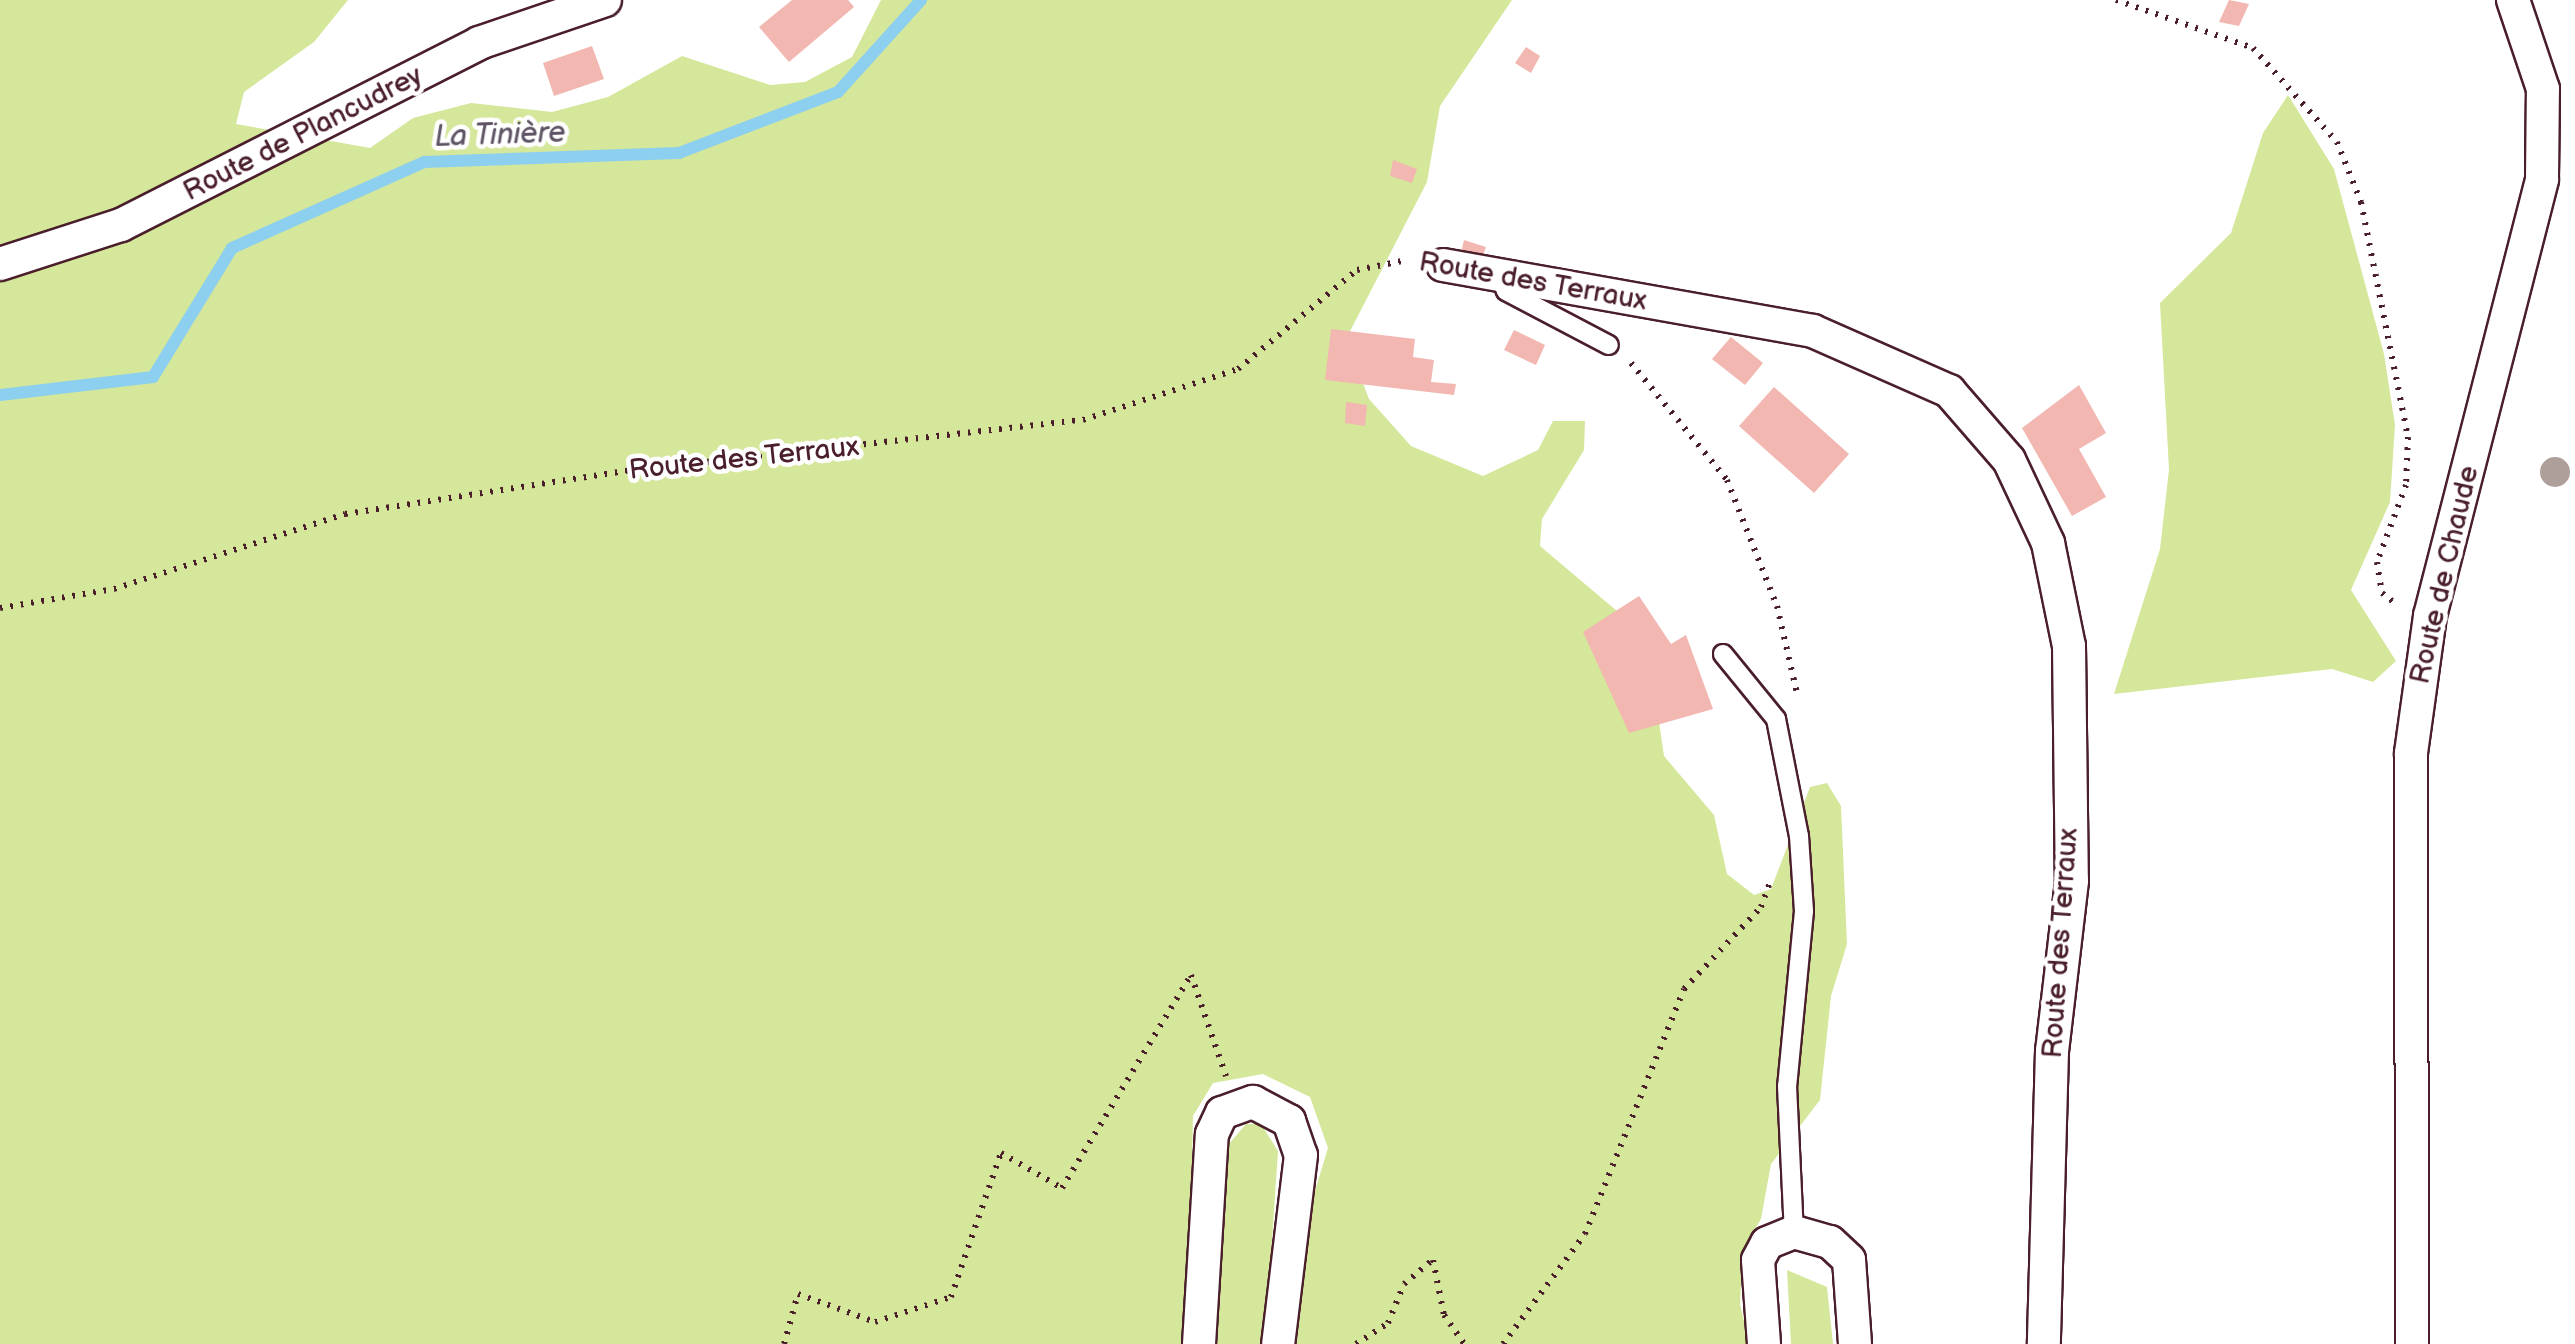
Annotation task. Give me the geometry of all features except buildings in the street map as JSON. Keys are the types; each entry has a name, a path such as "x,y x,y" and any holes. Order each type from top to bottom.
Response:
{"street":[{"name":"Route de Plancudrey","path":"0,264 121,225 480,43 605,0"},
{"name":"Route de Chaude","path":"2412,1344 2409,800 2430,616 2542,179 2544,88 2514,0"},
{"name":"Route des Terraux","path":"1443,265 1829,337 1967,404 2024,487 2048,543 2070,646 2072,881 2052,1052 2044,1344"},
{"path":"1199,1344 1210,1146 1219,1117 1236,1106 1276,1110 1300,1143 1278,1344"},
{"path":"1764,1344 1758,1260 1768,1244 1794,1232 1830,1242 1848,1260 1855,1344"}],"lane":[{"path":"1498,274 1506,291 1610,344"},
{"path":"1723,654 1776,719 1796,813 1804,911 1787,1086 1794,1232"}],"path":[{"path":"2116,0 2253,48 2338,142 2362,202 2408,437 2406,484 2379,548 2379,585 2391,602 2430,616"},
{"name":"Route des Terraux","path":"0,608 114,590 345,514 1084,420 1238,368 1370,263 1443,265"},
{"path":"1610,344 1650,379 1727,480 1777,606 1803,716"},
{"path":"1503,1344 1584,1234 1684,989 1761,907 1796,813"},
{"path":"784,1344 798,1294 875,1322 951,1297 1002,1154 1062,1188 1191,976 1236,1106"},
{"path":"1356,1344 1388,1323 1404,1284 1433,1260 1444,1315 1464,1344"}],"green space":[{"path":"0,0 348,0 314,42 244,92 236,124 370,148 413,118 471,103 552,112 608,97 682,56 770,85 805,82 852,57 881,0 1512,0 1440,106 1427,182 1346,339 1369,399 1411,446 1483,476 1538,450 1553,421 1585,421 1584,450 1542,519 1540,546 1617,611 1655,695 1664,756 1714,815 1727,874 1754,895 1771,889 1810,787 1827,783 1841,806 1847,944 1831,996 1820,1100 1771,1164 1761,1219 1743,1249 1740,1304 1749,1344 1293,1344 1303,1230 1328,1148 1310,1097 1263,1074 1213,1083 1193,1116 1188,1344 0,1344"},
{"path":"2288,95 2334,169 2384,354 2395,425 2390,502 2351,590 2396,661 2373,682 2332,669 2114,694 2160,549 2169,470 2160,303 2231,233 2263,133"},
{"path":"1246,1124 1261,1124 1278,1151 1265,1344 1216,1344 1228,1145"},
{"path":"1787,1270 1827,1287 1833,1344 1791,1344"}],"waterway":[{"name":"La Tinière","path":"0,395 153,377 232,248 424,162 679,153 838,92 921,0"}]}
